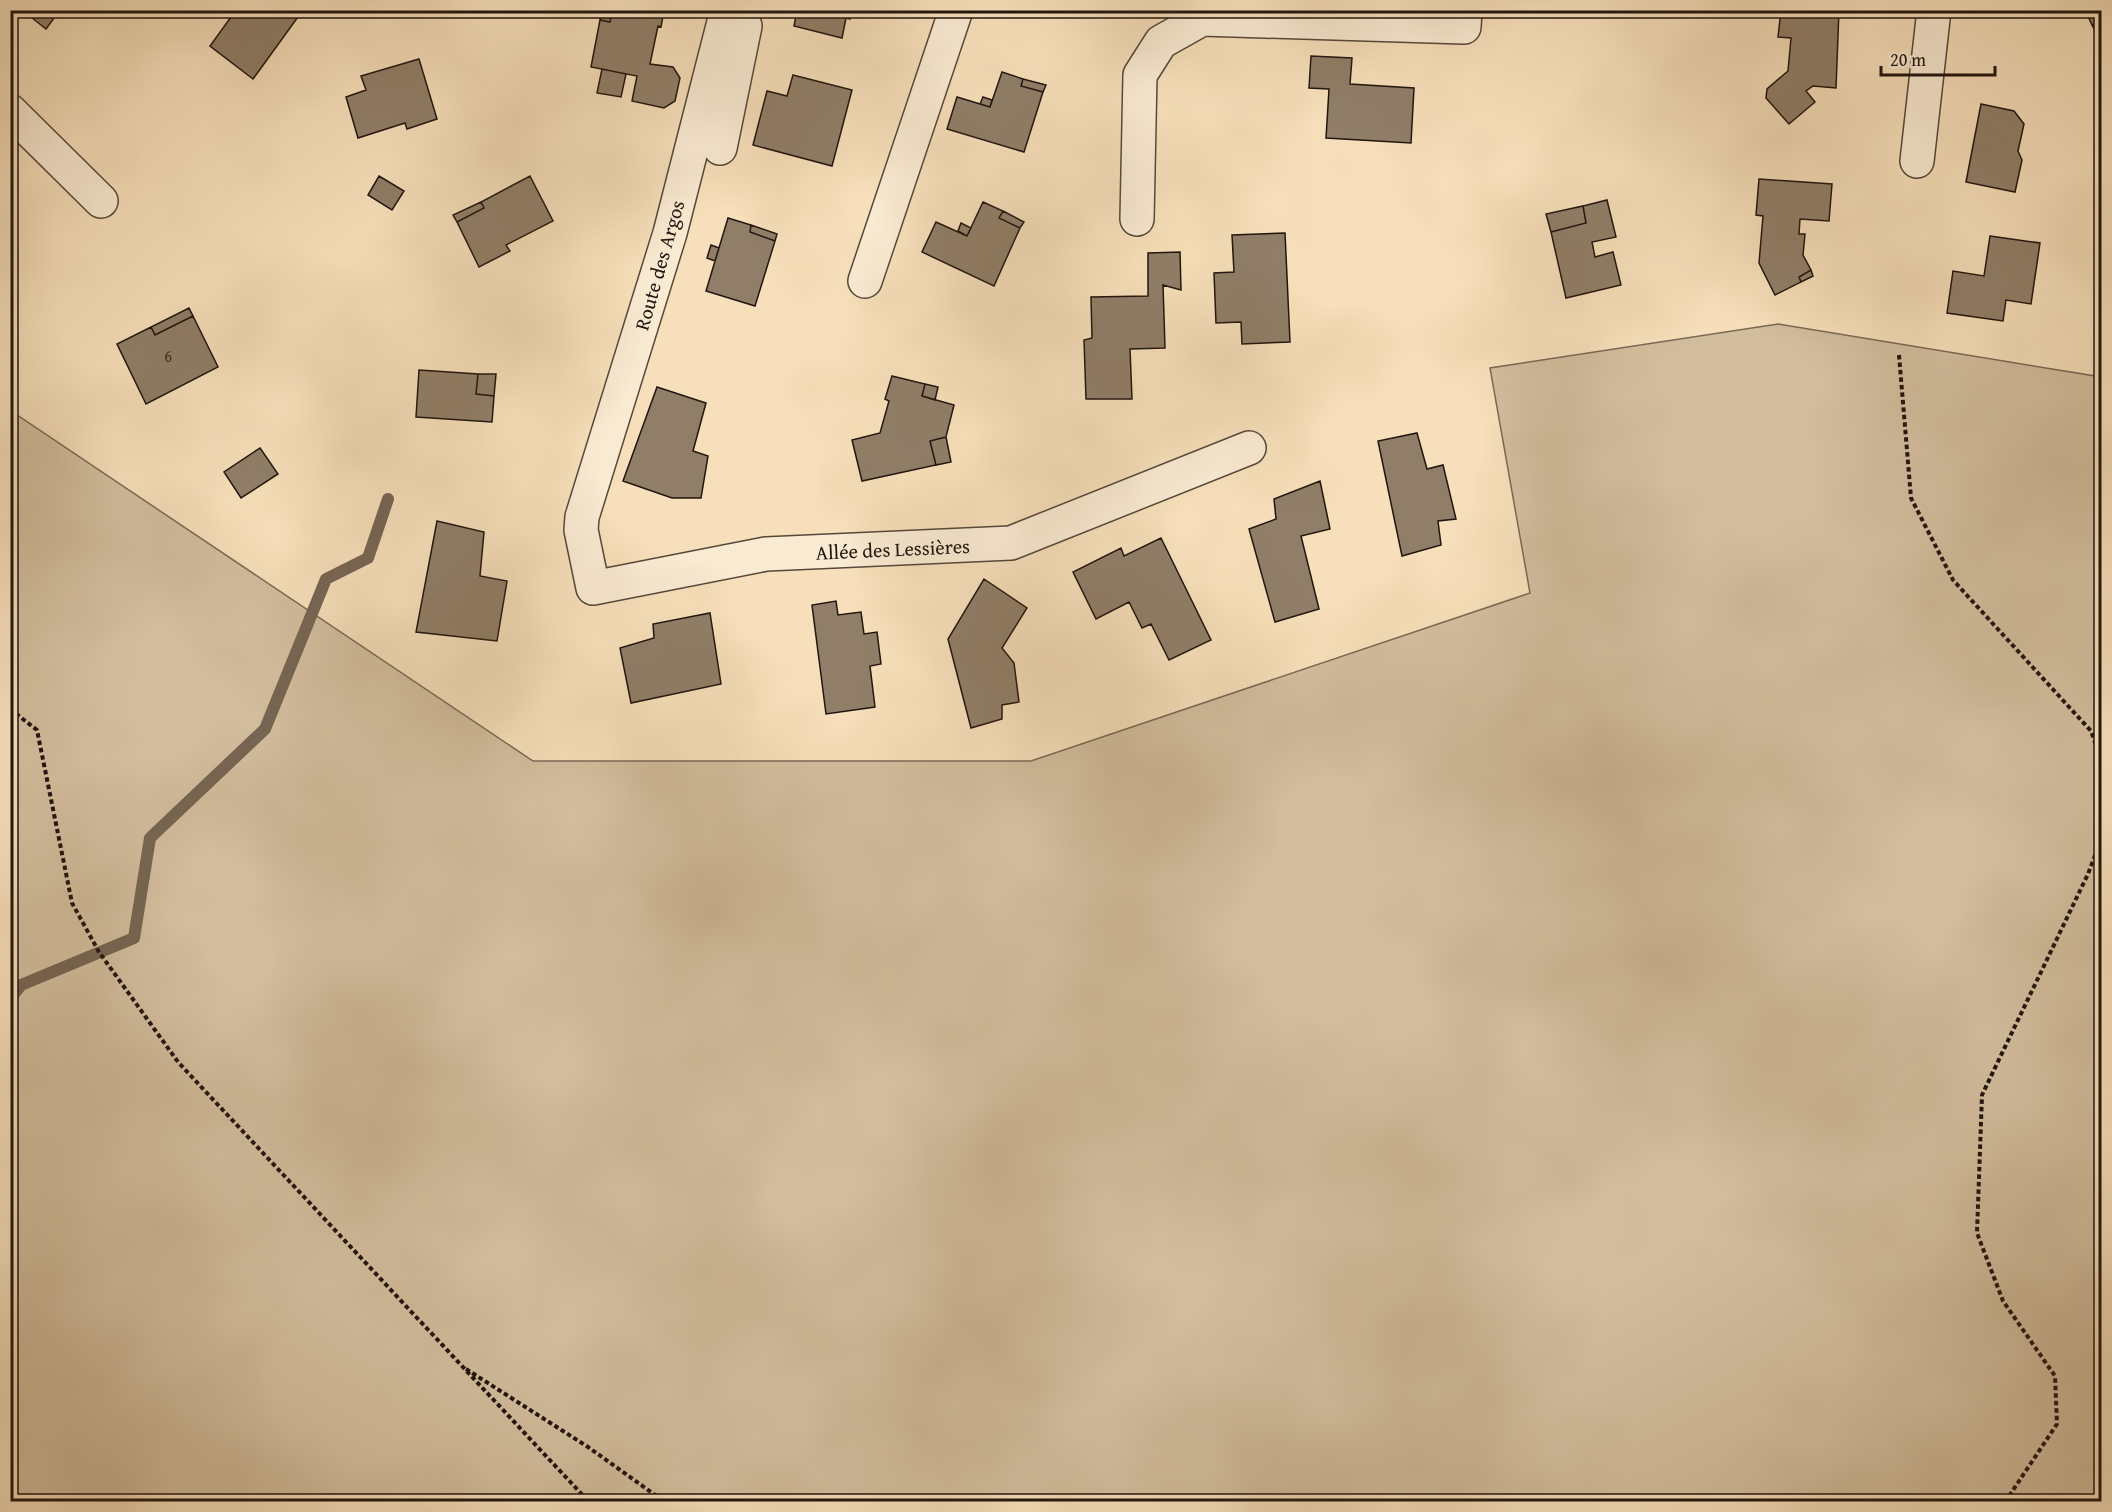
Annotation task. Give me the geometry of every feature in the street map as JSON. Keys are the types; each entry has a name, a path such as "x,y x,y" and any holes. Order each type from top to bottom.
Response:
{"street":[{"name":"Route des Argos","path":"582,517 670,232 727,10"},
{"path":"720,148 748,10"},
{"path":"865,281 956,10"},
{"path":"1137,219 1140,75 1161,42 1202,19 1464,27 1465,10"},
{"path":"1917,161 1934,10"},
{"path":"10,111 101,201"},
{"name":"Allée des Lessières","path":"582,517 581,530 593,588 766,554 1011,543 1249,448"}],"path":[{"path":"1899,355 1911,498 1953,580 2091,731 2102,762"},
{"path":"10,709 37,730 72,903 99,952 178,1062 589,1502"},
{"path":"2005,1502 2057,1424 2055,1376 2003,1301 1977,1233 1982,1095 2088,874 2102,837"},
{"path":"461,1366 588,1447 665,1502"}],"shaded area":[{"path":"1778,324 2101,377 2101,1501 11,1501 11,411 533,761 1031,761 1530,593 1490,368"}],"building":[{"path":"22,10 60,10 46,29"},
{"path":"236,10 303,10 253,79 210,46"},
{"path":"602,10 612,10 610,22 600,20"},
{"path":"612,10 664,11 661,27 658,26 650,64 673,67 680,78 675,101 664,108 632,101 637,76 591,67 600,20 610,22"},
{"path":"797,10 851,10 850,19 846,18 842,38 794,26"},
{"path":"1781,10 1839,10 1836,88 1813,86 1806,91 1815,102 1789,124 1766,98 1767,89 1788,71 1791,38 1778,37"},
{"path":"2085,10 2102,10 2102,20 2092,25"},
{"path":"2102,20 2102,43 2092,25"},
{"path":"1311,56 1352,58 1350,84 1414,88 1411,143 1326,138 1329,89 1309,88"},
{"path":"419,59 437,119 407,129 405,123 358,138 346,97 366,90 361,76"},
{"path":"602,69 626,74 621,97 597,93"},
{"path":"1002,72 1023,79 1021,86 1043,92 1024,152 947,129 957,97 990,107"},
{"path":"793,75 852,90 832,166 753,145 767,91 787,96"},
{"path":"1023,79 1046,85 1043,92 1021,86"},
{"path":"983,97 992,100 990,107 980,104"},
{"path":"1981,104 2014,111 2024,124 2018,151 2022,160 2015,192 1966,182"},
{"path":"379,176 404,191 392,210 368,195"},
{"path":"530,176 553,221 506,245 510,251 479,267 457,222 484,208 481,202"},
{"path":"1759,179 1832,184 1829,221 1800,219 1799,234 1805,234 1803,255 1811,270 1799,277 1801,282 1775,295 1759,263 1763,216 1756,215"},
{"path":"1607,200 1616,237 1592,242 1595,257 1613,252 1621,285 1566,298 1551,232 1586,223 1583,206"},
{"path":"481,202 484,208 457,222 453,215"},
{"path":"983,202 1003,211 999,218 1020,228 994,286 922,252 936,222 967,236"},
{"path":"1583,206 1586,223 1551,232 1546,214"},
{"path":"1003,211 1024,222 1020,228 999,218"},
{"path":"728,218 751,225 750,232 775,241 755,306 706,291"},
{"path":"961,223 971,228 967,236 958,231"},
{"path":"751,225 777,234 775,241 750,232"},
{"path":"1285,233 1290,342 1242,344 1241,322 1216,323 1214,273 1234,272 1232,235"},
{"path":"1990,236 2040,243 2031,304 2006,300 2003,321 1947,313 1953,271 1984,276"},
{"path":"711,245 719,248 715,261 707,258"},
{"path":"1180,252 1181,290 1163,285 1165,348 1130,349 1132,399 1086,399 1084,340 1092,338 1091,297 1148,296 1148,253"},
{"path":"1811,270 1813,276 1801,282 1799,277"},
{"path":"189,308 193,316 155,335 151,327"},
{"path":"193,316 218,367 146,404 117,344 151,327 155,335"},
{"path":"419,370 478,374 476,394 494,396 492,422 416,417"},
{"path":"478,374 496,374 494,396 476,394"},
{"path":"892,376 925,384 922,396 954,405 946,437 930,441 936,465 862,481 852,440 880,433 889,401 885,399"},
{"path":"925,384 938,387 935,400 922,396"},
{"path":"657,387 706,403 693,451 708,456 701,498 672,498 623,481"},
{"path":"1417,433 1427,469 1443,465 1456,519 1438,521 1441,545 1402,556 1378,441"},
{"path":"946,437 951,462 936,465 930,441"},
{"path":"260,448 278,474 241,498 224,472"},
{"path":"1320,481 1330,529 1301,536 1319,609 1275,622 1249,529 1276,519 1274,499"},
{"path":"437,521 484,532 480,576 507,581 497,641 416,632"},
{"path":"1161,538 1211,640 1169,660 1151,624 1142,628 1129,602 1096,619 1073,572 1121,548 1124,556"},
{"path":"984,579 1027,608 1002,648 1014,663 1019,702 1002,705 1002,719 971,728 948,639"},
{"path":"836,601 838,615 861,612 864,634 877,632 881,664 870,666 875,707 826,714 812,605"},
{"path":"710,613 721,684 631,703 620,648 654,638 653,624"}],"waterway":[{"path":"10,999 21,985 134,938 150,838 265,729 326,579 368,558 388,499"}]}
